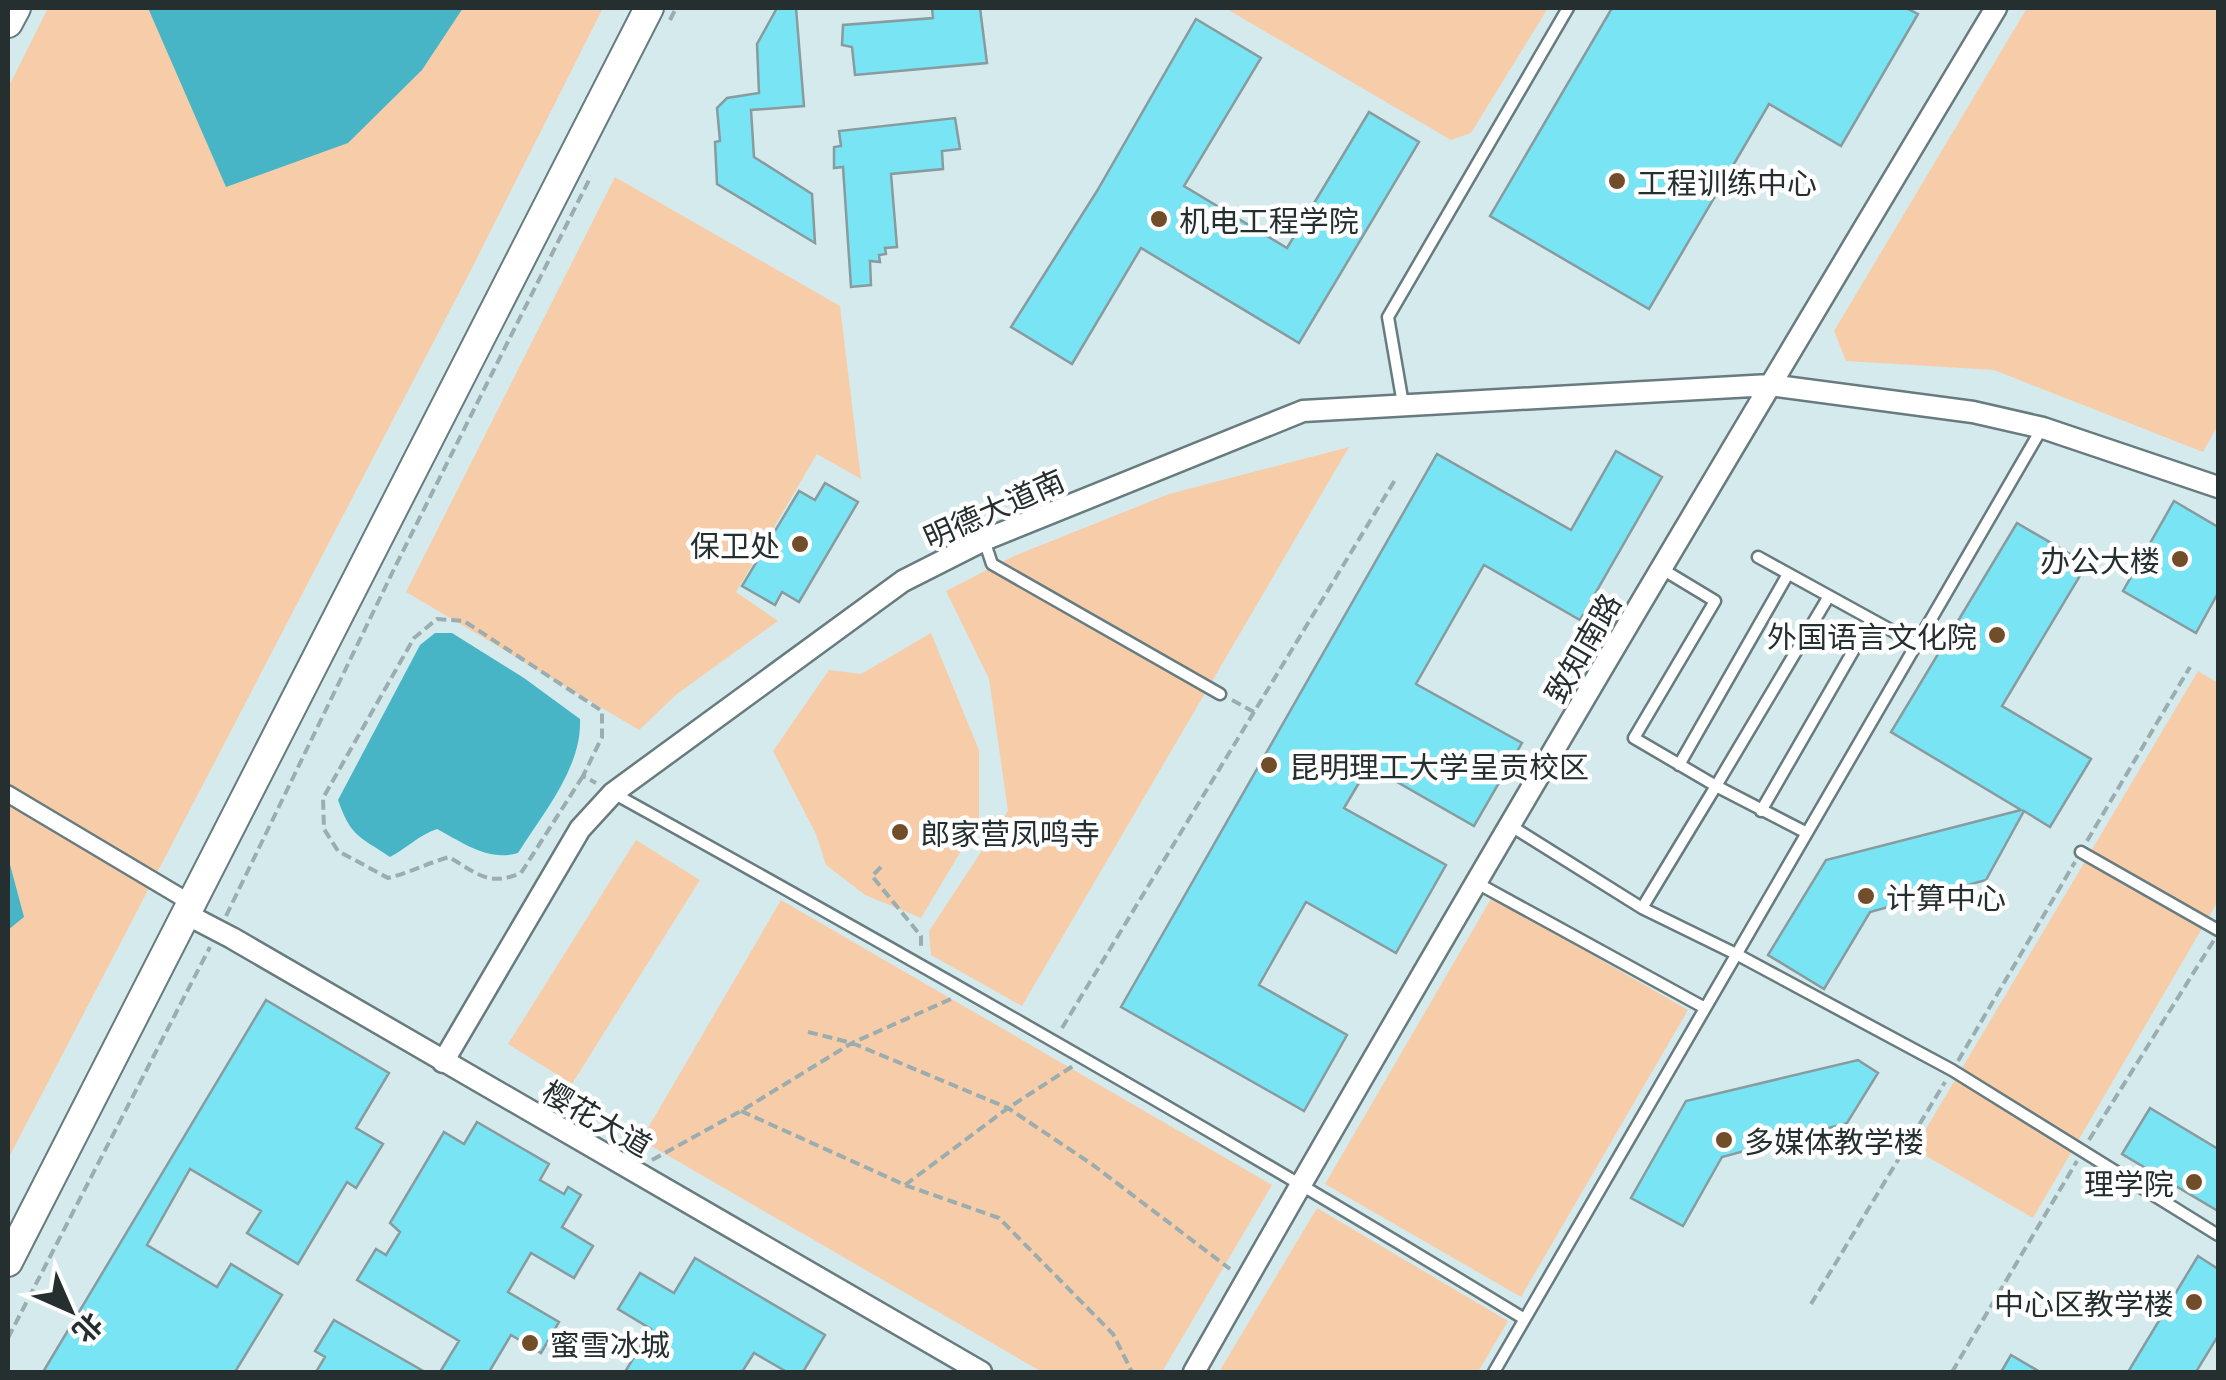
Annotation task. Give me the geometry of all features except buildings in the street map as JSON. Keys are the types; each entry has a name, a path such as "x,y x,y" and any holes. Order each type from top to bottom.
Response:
{"street":[{"path":"8,23 16,8"},
{"name":"致知南路","path":"1194,1372 1477,883 1996,8"},
{"path":"8,1262 188,908 658,16"},
{"name":"明德大道南","path":"443,1062 580,829 613,792 903,580 984,540 1303,411 1770,385 1973,412 2043,428 2218,487"},
{"path":"8,794 188,908"},
{"name":"樱花大道","path":"188,908 218,932 981,1372"}],"lane":[{"path":"1404,405 1388,317 1568,8"},
{"path":"1494,1372 2043,428"},
{"path":"984,540 992,564 1220,694"},
{"path":"1758,558 1918,645"},
{"path":"1662,569 1716,601 1634,738 1807,833"},
{"path":"1679,764 1788,574"},
{"path":"1642,908 1829,596"},
{"path":"1762,811 1871,620"},
{"path":"613,792 921,963 1301,1183 1523,1318"},
{"path":"1511,826 1642,908 1738,954 1952,1070 2218,1235"},
{"path":"2081,852 2218,930"},
{"path":"1477,883 1705,1008"}],"path":[{"path":"658,16 676,8"},
{"path":"8,1338 218,932 596,164"},
{"path":"1054,1041 1395,480"},
{"path":"437,619 464,621 602,711 602,737 583,776 521,874 506,880 485,879 450,857 388,878 338,851 324,829 323,798 414,638 437,619"},
{"path":"1810,1304 2190,667"},
{"path":"1220,694 1254,712"},
{"path":"583,776 613,792"},
{"path":"881,867 872,876 921,936 921,963"},
{"path":"632,1171 852,1043 969,991"},
{"path":"808,1032 852,1043 1008,1108 1093,1165 1246,1281"},
{"path":"906,1185 1008,1108 1085,1058"},
{"path":"741,1111 906,1185 1000,1218 1112,1334 1132,1372"}],"shaded area":[{"path":"48,8 603,8 472,268 8,1159 8,88"},
{"path":"1225,8 1548,8 1471,133 1451,140"},
{"path":"2027,8 2218,8 2218,425 2203,452 1994,370 1846,361 1834,331"},
{"path":"615,177 840,306 861,479 817,454 736,592 778,621 677,694 639,730 406,592"},
{"path":"1349,447 1022,1006 931,955 929,931 1008,811 989,679 946,591 1014,556 1169,494"},
{"path":"931,633 979,750 979,821 921,918 865,895 826,865 816,834 773,751 829,670 861,674"},
{"path":"2198,671 2218,683 2218,901 2033,1218 1914,1149"},
{"path":"636,840 700,880 572,1084 508,1044"},
{"path":"1492,897 1688,1010 1521,1297 1325,1184"},
{"path":"781,900 1272,1185 1162,1372 1042,1372 641,1140"},
{"path":"1317,1208 1508,1321 1478,1372 1219,1372"}],"water":[{"path":"148,8 463,8 422,70 348,143 226,187"},
{"path":"435,633 452,633 580,719 575,755 568,772 518,853 486,853 437,829 390,857 352,829 338,800 420,645"},
{"path":"8,857 24,917 8,930"}],"place":[{"name":"工程训练中心","path":"1617,181"},
{"name":"机电工程学院","path":"1159,219"},
{"name":"保卫处","path":"800,544"},
{"name":"办公大楼","path":"2180,559"},
{"name":"外国语言文化院","path":"1997,635"},
{"name":"昆明理工大学呈贡校区","path":"1269,765"},
{"name":"郎家营凤鸣寺","path":"900,832"},
{"name":"计算中心","path":"1866,896"},
{"name":"多媒体教学楼","path":"1724,1140"},
{"name":"理学院","path":"2194,1182"},
{"name":"中心区教学楼","path":"2194,1302"},
{"name":"蜜雪冰城","path":"530,1343"}]}
